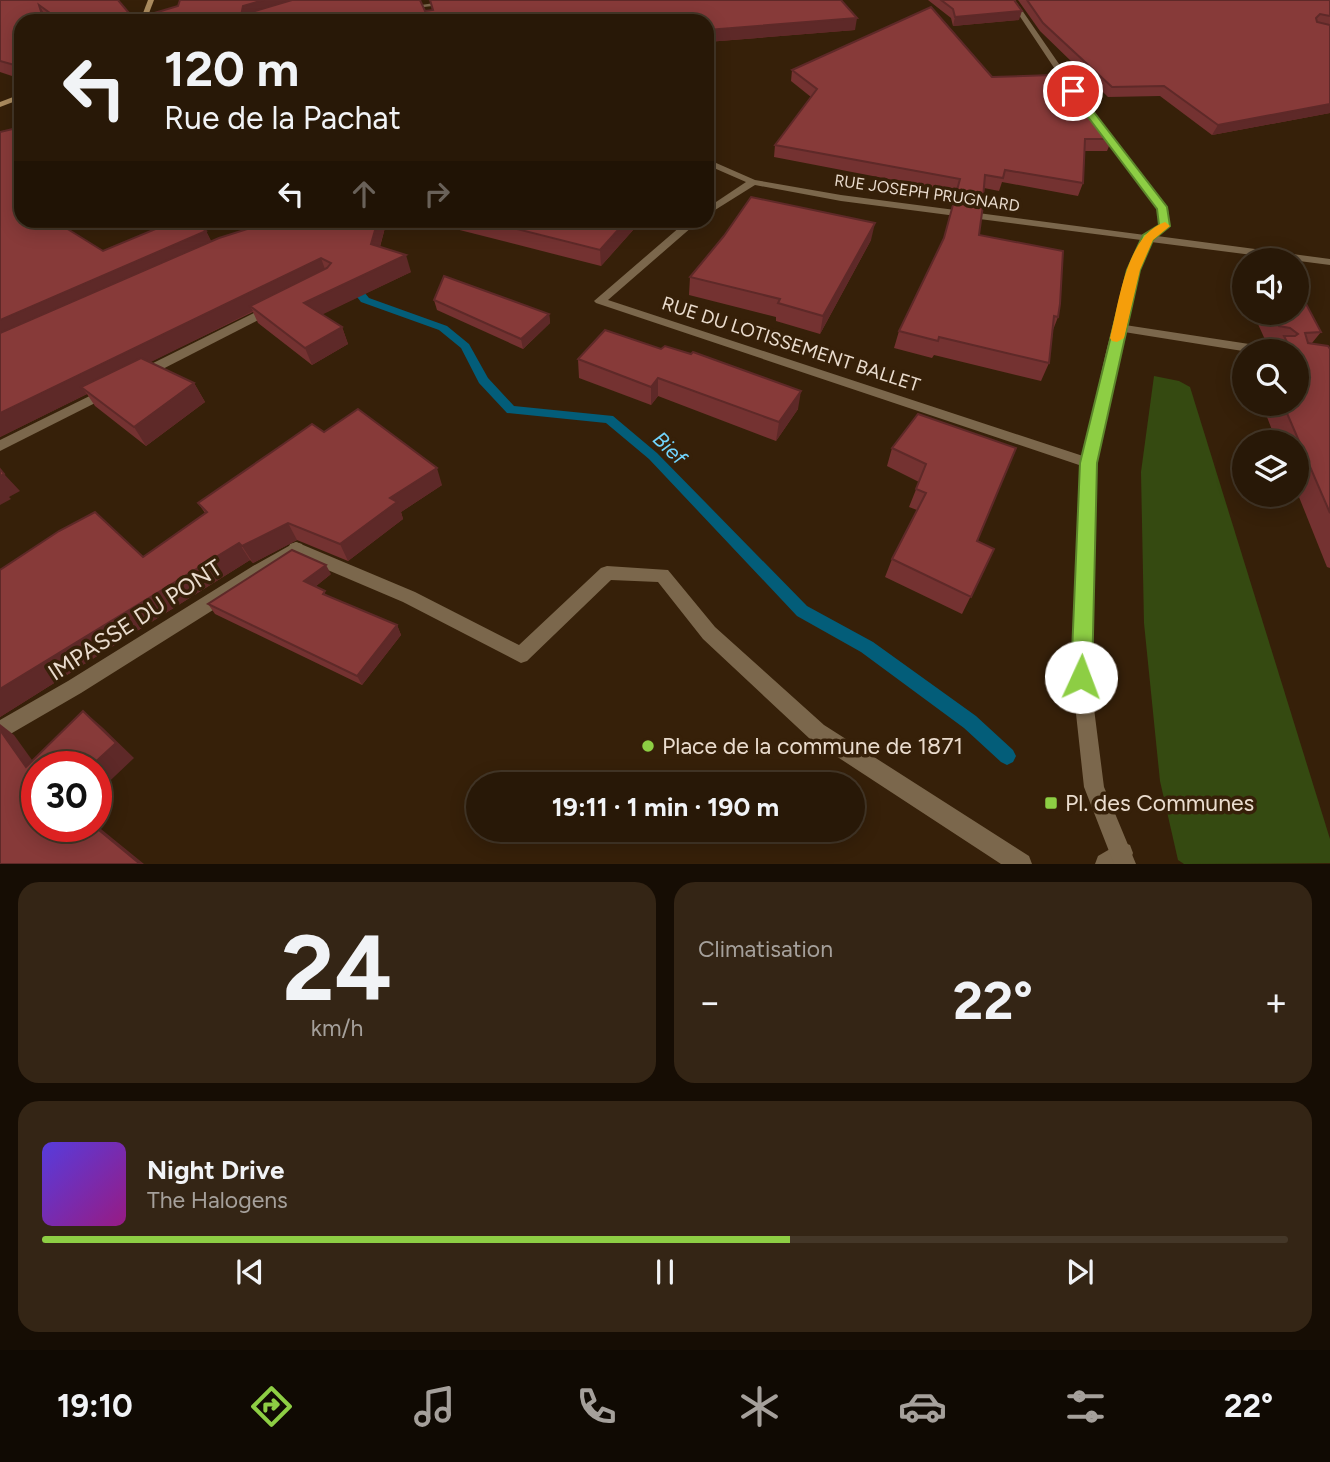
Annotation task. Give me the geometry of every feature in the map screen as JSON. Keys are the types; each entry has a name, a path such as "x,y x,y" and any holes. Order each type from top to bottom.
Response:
{"street":[{"path":"1012,0 1087,111 1163,209 1165,226 1147,238 1133,270 1089,463 1081,677 1094,787 1118,860"},
{"path":"423,2 457,2"},
{"name":"RUE JOSEPH PRUGNARD","path":"714,165 753,182 841,198 1330,262"},
{"path":"714,207 753,182"},
{"name":"RUE DU LOTISSEMENT BALLET","path":"686,228 600,301 1089,463"},
{"path":"0,446 280,304"},
{"path":"1119,328 1232,345"},
{"name":"IMPASSE DU PONT","path":"0,731 45,706 219,594 296,549 409,597 521,655 607,573 662,575 709,633 817,732 1021,863"}],"green space":[{"path":"1154,376 1179,381 1190,387 1330,839 1330,863 1184,864 1178,860 1160,781 1144,623 1141,472"}],"building":[{"path":"0,0 118,0 130,14 51,14 39,5 42,14 14,14 14,65 0,61"},
{"path":"180,0 264,0 243,6 242,11 255,11 292,0 420,0 425,11 433,10 430,0 841,0 857,18 714,29 714,14 151,14 178,6"},
{"path":"941,0 1014,0 1022,11 955,17 953,9"},
{"path":"1027,0 1330,0 1330,16 1320,14 1316,18 1317,22 1330,25 1330,104 1218,125 1164,86 1112,87 1043,23"},
{"path":"931,7 992,77 1052,75 1112,139 1085,139 1083,183 1005,170 1003,178 985,175 983,198 956,194 960,179 775,145 817,89 792,70"},
{"path":"14,129 14,228 66,228 103,251 158,228 202,228 206,231 0,320 0,132"},
{"path":"751,197 875,223 823,316 778,303 780,299 690,277 724,236"},
{"path":"954,201 983,205 979,235 1063,251 1060,304 1058,317 1054,316 1049,363 939,337 938,341 899,331 944,238"},
{"path":"251,228 376,228 371,244 406,255 304,303 342,327 305,348 250,306 327,268 331,263 321,258 0,413 0,333 219,238"},
{"path":"513,228 620,228 600,250"},
{"path":"444,276 549,314 521,339 434,300"},
{"path":"1309,310 1321,332 1305,333 1307,339 1286,339 1284,336 1298,334 1290,328 1279,326 1309,325"},
{"path":"605,330 661,349 665,346 691,354 693,352 801,391 779,422 658,378 651,387 578,359"},
{"path":"1309,343 1328,346 1330,513 1309,464 1309,430 1294,430 1288,416 1309,416"},
{"path":"141,358 194,383 134,427 81,387"},
{"path":"358,409 437,468 390,498 397,502 340,544 288,523 242,546 239,543 0,689 0,570 59,531 95,512 143,557 207,512 198,503 312,424 324,432"},
{"path":"918,414 1016,448 977,541 994,549 971,597 892,559 926,493 916,489 926,464 892,448"},
{"path":"292,550 326,565 304,581 325,591 323,594 397,625 357,676 208,604"},
{"path":"83,711 116,743 107,751 42,751"},
{"path":"0,730 21,760 21,842 112,841 140,864 0,864"}],"waterway":[{"name":"Bief","path":"351,283 365,300 443,328 465,346 483,380 511,410 609,419 653,456 802,611 867,647 970,722 1007,756"}],"slow traffic":[{"path":"1117,338 1133,270 1147,238 1165,226"}],"place":[{"name":"Place de la commune de 1871","path":"648,746"},
{"name":"Pl. des Communes","path":"1051,803"}],"route":[{"path":"1073,91 1163,209 1165,226 1147,238 1133,270 1089,463 1081,677"}]}
